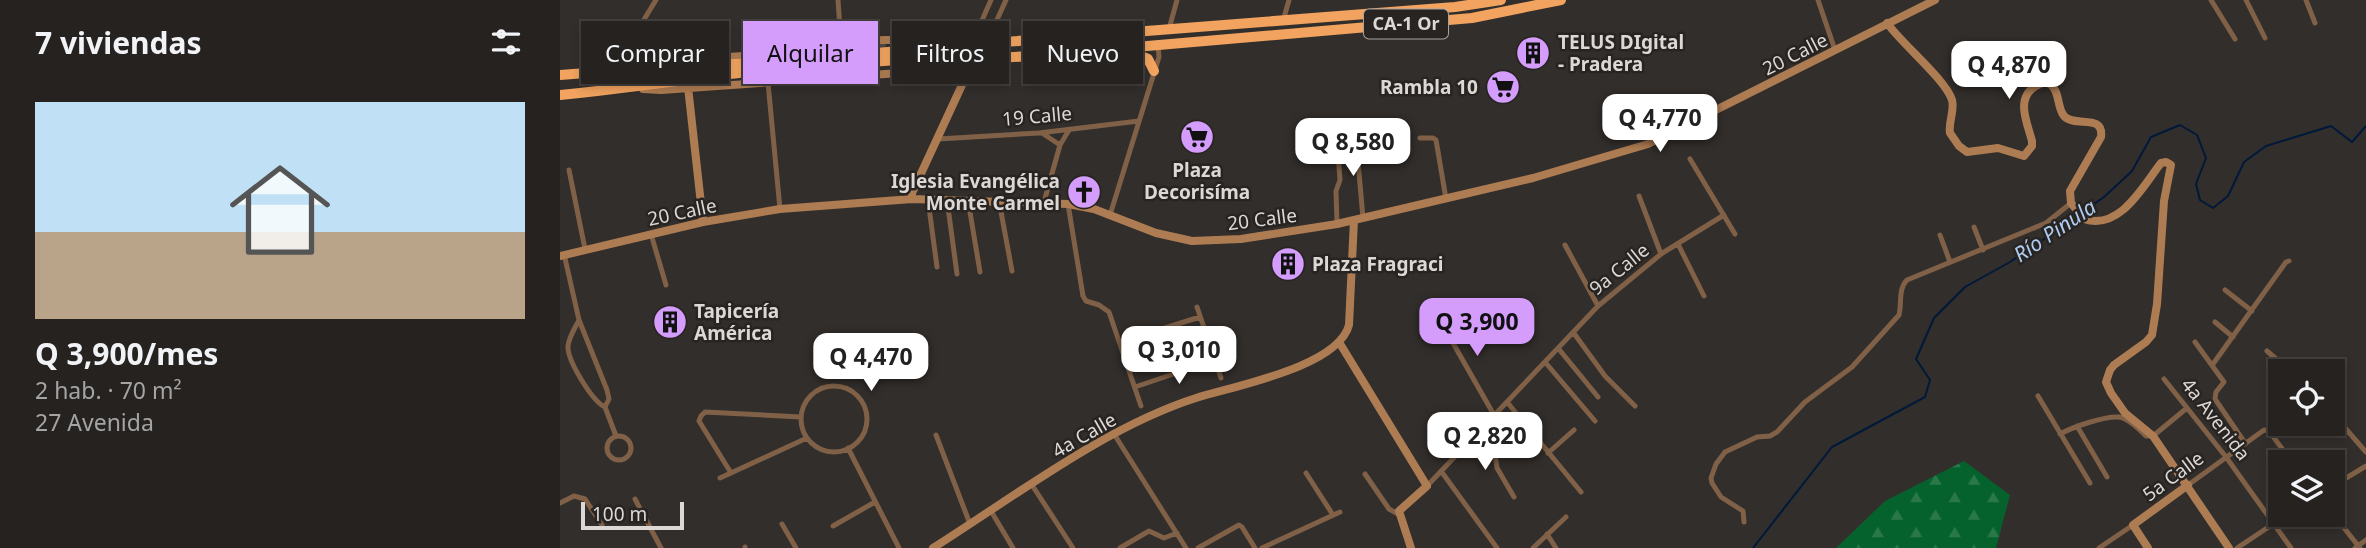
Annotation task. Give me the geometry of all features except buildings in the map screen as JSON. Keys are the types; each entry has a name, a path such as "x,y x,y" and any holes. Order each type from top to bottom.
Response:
{"highway":[{"name":"CA-1 Or","path":"1009,42 1455,7 1501,0"},
{"name":"CA-1 Or","path":"1143,45 1472,18 1561,0"},
{"name":"CA-1 Or","path":"729,64 892,52"},
{"path":"1143,58 1151,62 1154,71"},
{"name":"CA-1 Or","path":"560,95 637,88 748,72 892,61"},
{"path":"880,69 892,68"},
{"name":"CA-1 Or","path":"560,75 581,73"}],"street":[{"path":"643,21 656,0"},
{"path":"838,0 839,21"},
{"path":"981,21 991,0"},
{"path":"996,21 1006,0"},
{"path":"1169,29 1177,0"},
{"path":"1283,21 1289,0"},
{"path":"1818,0 1835,51"},
{"name":"20 Calle","path":"562,255 703,222 780,209 912,199 1068,204 1192,242 1241,239 1337,224 1594,161 1648,144 1935,0"},
{"path":"2211,0 2235,38"},
{"path":"2246,0 2265,38"},
{"path":"2306,0 2315,23"},
{"path":"1887,23 1951,96 1953,105 1950,133 1967,152 1998,148 2024,156 2032,146 2023,108 2024,99 2029,91 2043,83 2054,88 2060,109 2067,119 2098,124 2102,131 2101,137 2070,191 2073,206 2084,219 2099,221 2115,216 2129,204 2161,163 2171,165 2164,201 2158,293 2152,335 2114,365 2107,376 2108,388 2125,413 2153,436 2229,548"},
{"path":"1110,215 1159,57 1158,44"},
{"path":"637,88 661,90 748,84"},
{"path":"768,84 780,209"},
{"path":"912,199 912,193 963,84"},
{"path":"688,87 703,222"},
{"name":"19 Calle","path":"938,139 1039,133 1139,121"},
{"path":"1044,202 1060,145 1069,130"},
{"path":"1039,133 1047,135 1060,145"},
{"path":"1420,138 1433,138 1436,141 1446,199"},
{"path":"1337,140 1340,180 1336,191 1337,224"},
{"path":"1357,150 1358,219 1349,325 1339,342 1427,486"},
{"path":"1690,159 1735,234"},
{"path":"569,170 585,249"},
{"path":"1639,196 1661,254"},
{"path":"928,200 937,267"},
{"path":"947,200 957,274"},
{"path":"968,200 980,272"},
{"path":"999,201 1012,271"},
{"path":"1068,204 1083,296 1086,301 1109,312 1141,406"},
{"path":"1744,522 1742,511 1721,497 1712,483 1716,464 1725,452 1757,437 1770,436 1777,432 1805,402 1852,368 1894,322 1902,304 1901,290 1907,279 2046,223 2073,206"},
{"name":"9a Calle","path":"1399,513 1598,306 1661,254 1724,215"},
{"path":"1974,227 1983,250"},
{"path":"651,234 666,285"},
{"path":"1940,236 1950,262"},
{"path":"1678,244 1704,296"},
{"path":"1565,245 1598,306"},
{"path":"562,255 579,320 607,390 605,407 616,436"},
{"path":"2213,365 2289,261"},
{"path":"2225,290 2252,311"},
{"path":"1197,307 1222,378"},
{"path":"1437,315 1494,415"},
{"path":"1120,342 1200,317"},
{"path":"579,320 568,343 568,352 589,392 605,407"},
{"path":"2215,322 2233,337"},
{"path":"1573,332 1605,376 1635,406"},
{"name":"4a Calle","path":"933,548 1114,434 1185,402 1304,366 1330,351 1339,342"},
{"path":"2195,342 2224,382 2215,399 2245,443"},
{"path":"1558,348 1598,397"},
{"path":"2267,351 2276,359"},
{"path":"1135,387 1215,360"},
{"path":"1545,362 1595,421"},
{"name":"4a Avenida","path":"2164,379 2226,457 2268,517"},
{"path":"838,387 852,392 862,403 866,417 863,432 848,448 835,452 822,450 807,438 801,417 810,397 823,388 838,387"},
{"path":"2038,396 2090,483"},
{"path":"1507,401 1581,492"},
{"path":"2060,434 2077,426 2117,417 2126,420 2146,436 2153,436 2187,408"},
{"path":"731,473 699,421 705,412 801,417"},
{"path":"2077,426 2107,478"},
{"path":"2345,428 2366,452"},
{"name":"5a Calle","path":"2099,548 2266,429 2283,450"},
{"path":"1548,453 1574,430"},
{"path":"1477,432 1495,454 1497,468 1514,497"},
{"path":"1114,434 1186,548"},
{"path":"936,435 970,524"},
{"path":"616,436 624,437 631,446 630,453 623,459 612,457 608,452 609,442 616,436"},
{"path":"720,478 807,438"},
{"path":"848,448 899,548"},
{"path":"2345,479 2366,466"},
{"path":"1441,471 1497,548"},
{"path":"1307,473 1333,516"},
{"path":"1365,474 1389,509 1399,513 1411,548"},
{"path":"1032,485 1073,548"},
{"path":"560,503 574,496 585,499 602,525"},
{"path":"635,499 660,548"},
{"path":"833,527 875,502"},
{"path":"991,511 1013,548"},
{"path":"1262,548 1340,512"},
{"path":"1533,548 1566,517"},
{"path":"782,524 796,548"},
{"path":"1198,548 1239,525 1255,548"},
{"path":"2133,525 2148,548"},
{"path":"2237,548 2268,527"},
{"name":"4a Avenida","path":"2275,527 2291,548"},
{"path":"2343,527 2358,547 2366,540"},
{"path":"1120,548 1149,531 1164,538 1177,533"},
{"path":"1547,534 1556,548"}],"green space":[{"path":"1964,461 2010,495 1996,548 1836,548 1885,501"}],"waterway":[{"name":"Río Pinula","path":"2081,213 2104,197 2132,171 2151,137 2180,125 2197,135 2206,158 2196,184 2200,200 2213,208 2228,196 2244,162 2266,146 2331,126 2352,142 2366,126"},
{"name":"Río Pinula","path":"1753,548 1832,447 1925,397 1930,380 1916,359 1934,318 1965,287 2010,262 2077,217"}],"tunnel":[{"path":"880,69 785,77 776,74 772,61 781,55 892,45"}],"place":[{"name":"TELUS DIgital - Pradera","path":"1533,53"},
{"name":"Rambla 10","path":"1503,87"},
{"name":"Plaza Decorisíma","path":"1197,137"},
{"name":"Iglesia Evangélica Monte Carmel","path":"1084,192"},
{"name":"Plaza Fragraci","path":"1288,264"},
{"name":"Tapicería América","path":"670,322"}]}
